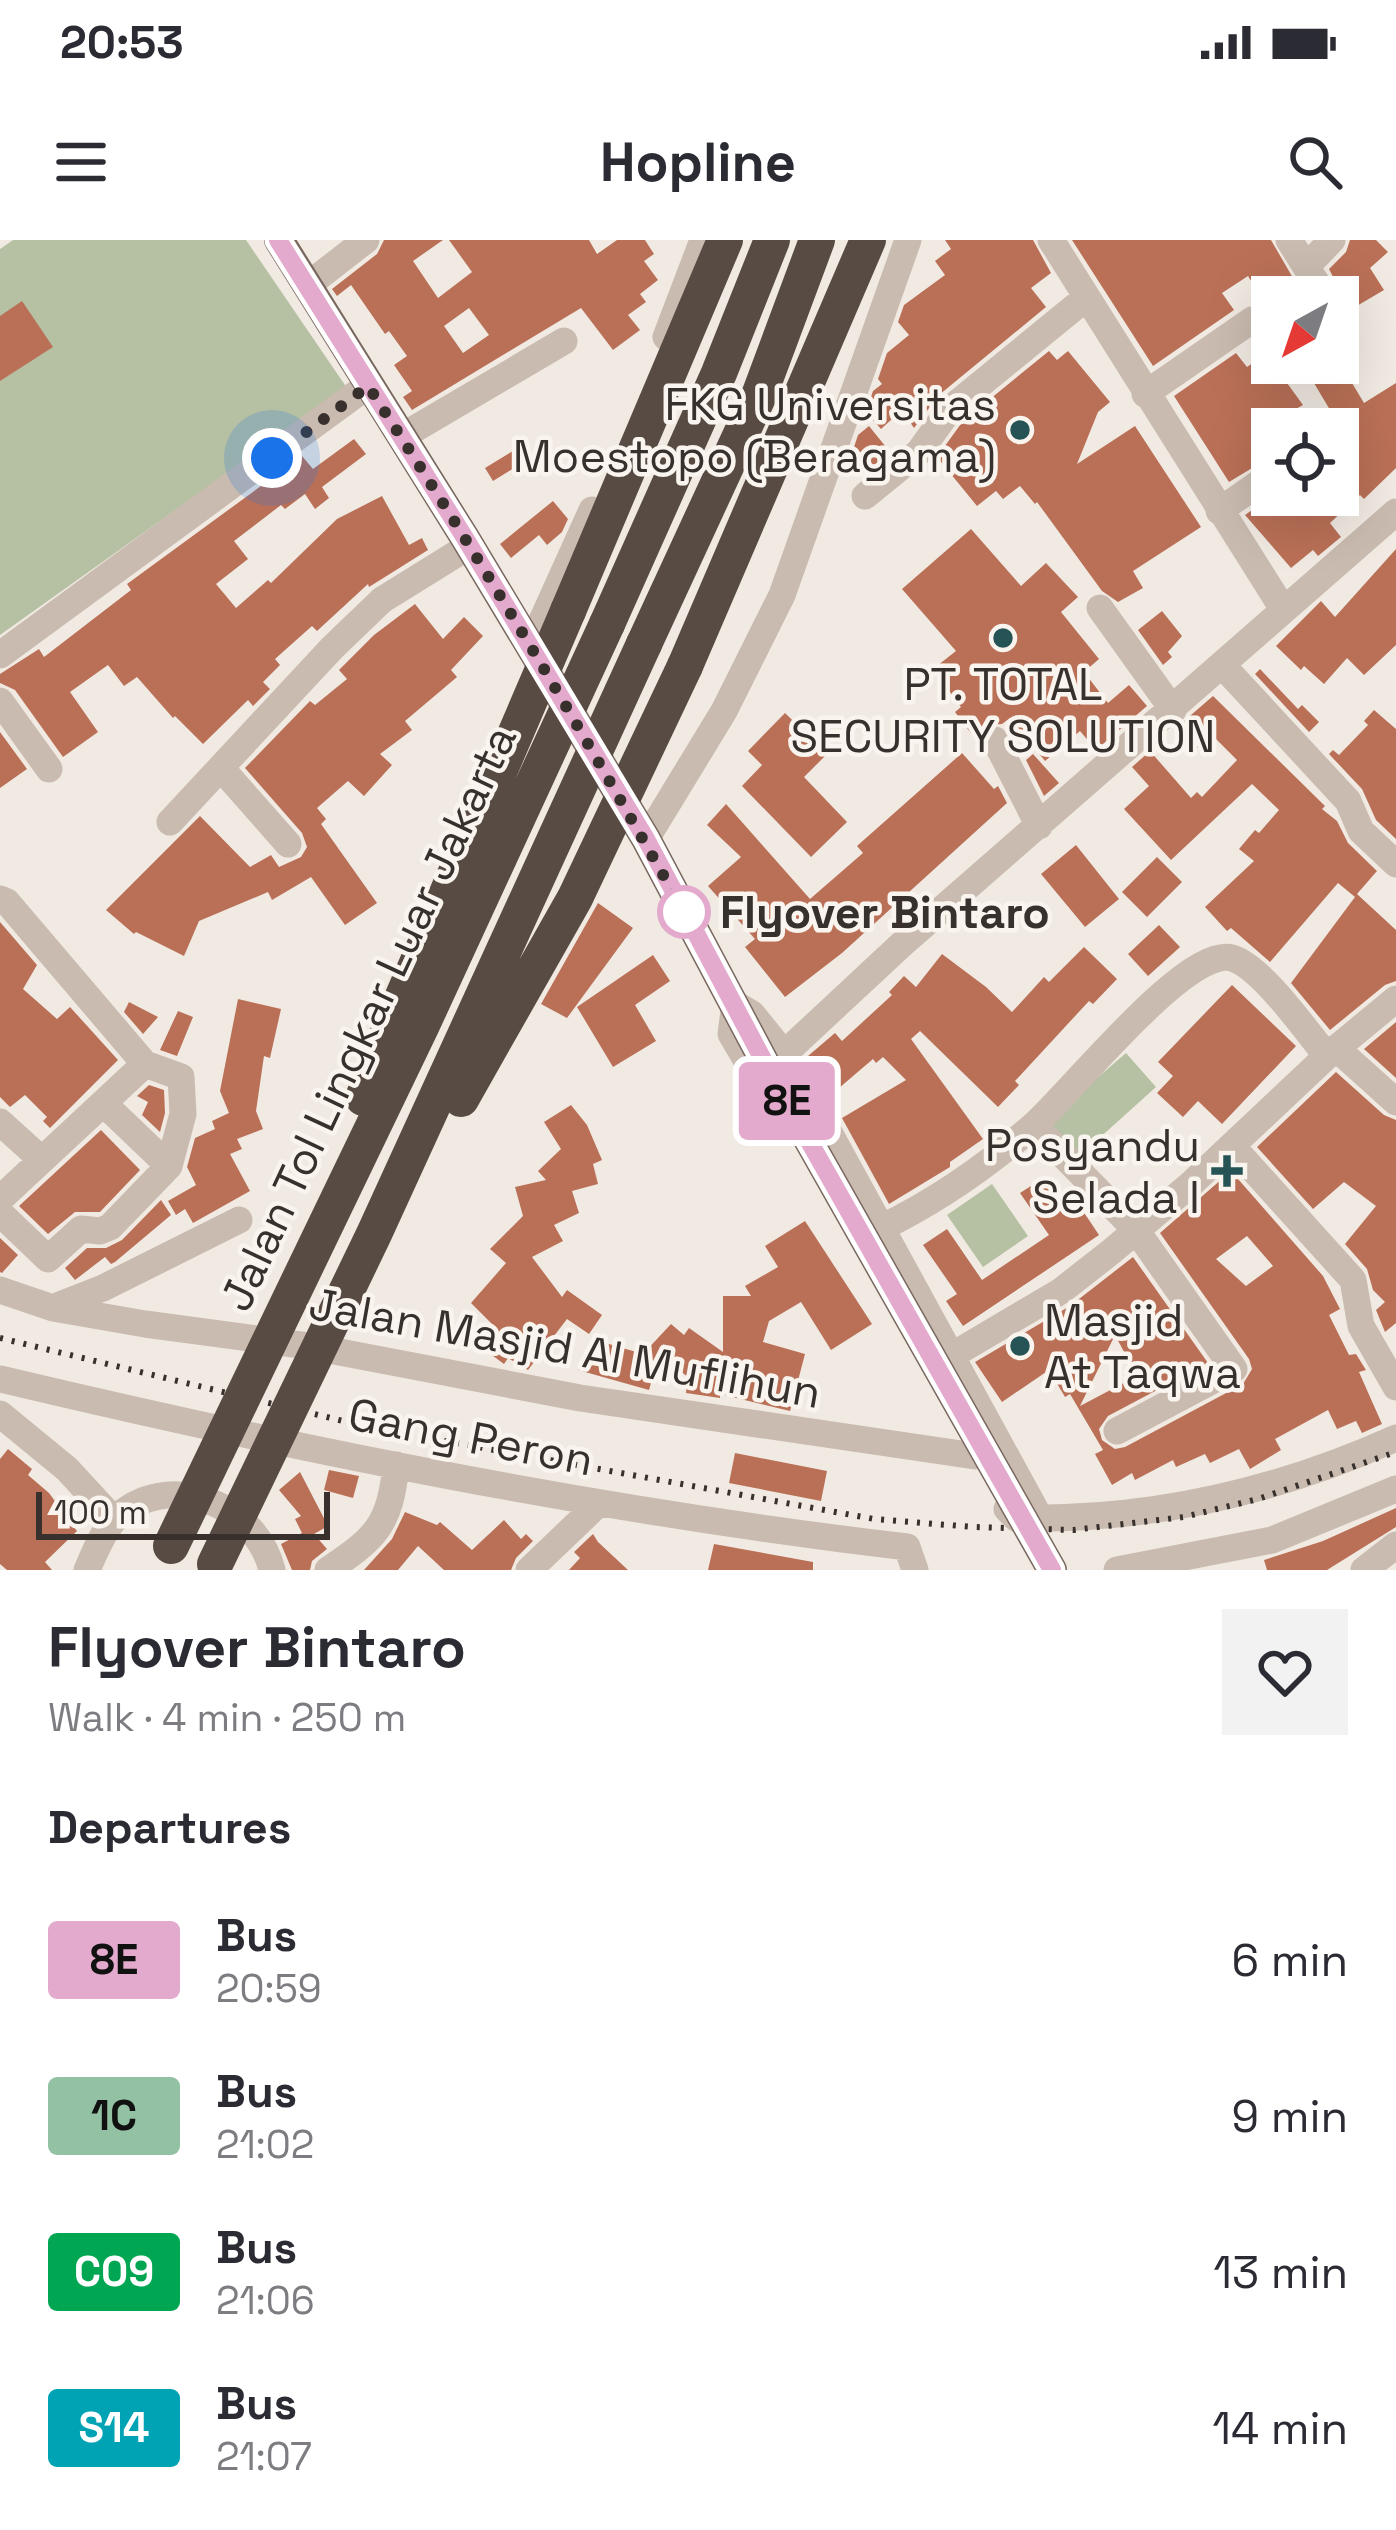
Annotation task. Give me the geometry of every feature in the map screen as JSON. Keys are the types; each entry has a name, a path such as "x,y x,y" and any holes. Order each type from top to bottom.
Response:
{"highway":[{"path":"325,1222 349,1136 394,1017 725,240"},
{"name":"Jalan Tol Lingkar Luar Jakarta","path":"165,1558 422,1027 719,373 772,240"},
{"name":"Jalan Tol Lingkar Luar Jakarta","path":"214,1567 374,1234 760,393 817,240"},
{"path":"374,1234 415,1184 574,898 686,666 868,240"}],"main road":[{"path":"279,240 646,839 735,1004 776,1060 1052,1570"}],"street":[{"path":"308,285 366,240"},
{"path":"530,647 639,406 703,240"},
{"path":"646,839 724,711 782,595 908,240"},
{"path":"1051,240 1283,609"},
{"path":"1288,240 1312,276"},
{"path":"1306,267 1332,240"},
{"path":"865,496 919,452 950,409 1087,297"},
{"path":"1145,394 1251,321"},
{"path":"400,436 564,341"},
{"path":"0,655 368,386"},
{"path":"1219,511 1251,489"},
{"path":"1396,512 776,1060 957,1352 963,1407 976,1456 1010,1514 1096,1517 1222,1498 1351,1458 1396,1438"},
{"path":"170,822 382,600 469,546"},
{"path":"1100,608 1173,710"},
{"path":"1222,665 1348,801 1361,831 1396,865"},
{"path":"0,701 50,770"},
{"path":"995,740 1040,826"},
{"path":"222,769 288,844"},
{"path":"0,899 145,1064 175,1073 184,1084 170,1166 110,1227 81,1229 50,1258 0,1213"},
{"path":"881,1228 927,1204 1034,1125 1176,981 1198,964 1218,957 1235,958 1249,969 1332,1052 1396,1102"},
{"path":"957,1352 1061,1292 1396,1000"},
{"path":"735,1004 731,1034 963,1407 1040,1518"},
{"path":"0,1199 145,1064"},
{"path":"103,1103 170,1166"},
{"path":"0,1122 42,1160"},
{"path":"1034,1125 1136,1230 1234,1369 1117,1431"},
{"path":"1232,1145 1353,1280 1361,1326 1385,1344 1396,1388"},
{"path":"53,1308 239,1220"},
{"name":"Jalan Masjid Al Muflihun","path":"0,1289 53,1308 145,1324 308,1346 580,1398 976,1456"},
{"name":"Gang Peron","path":"0,1379 598,1504 907,1547 914,1570"},
{"path":"0,1414 68,1469 114,1520"},
{"path":"328,1570 367,1544 384,1523 396,1465"},
{"path":"86,1570 114,1520 152,1499 180,1493 212,1500 266,1547 272,1570"},
{"path":"1117,1570 1272,1540 1393,1499"},
{"path":"541,1566 598,1504"},
{"path":"1364,1570 1396,1545"}],"green space":[{"path":"13,240 246,240 347,388 0,635 0,249"},
{"path":"1126,1053 1156,1087 1075,1160 1045,1123"},
{"path":"992,1184 1028,1236 983,1267 947,1215"}],"building":[{"path":"384,240 443,240 413,261 438,298 472,272 449,240 589,240 597,254 617,240 645,240 654,254 644,261 658,280 640,294 646,302 628,315 640,330 613,350 581,308 412,410 403,397 412,391 394,365 407,356 389,331 385,334 351,285 337,296 332,289 377,254","holes":["469,308 489,335 463,353 444,326"]},
{"path":"945,240 1033,240 1051,273 1031,288 1046,307 939,395 914,428 902,410 881,429 866,412 873,391 882,384 878,379 887,353 909,335 898,322 904,305 945,275 935,261 951,249"},
{"path":"1072,240 1271,240 1292,276 1251,276 1251,281 1248,276 1222,293 1234,310 1153,366"},
{"path":"1350,240 1376,240 1388,252 1370,268 1384,290 1359,305 1359,276 1333,276 1329,269 1346,252"},
{"path":"22,301 53,347 0,381 0,316"},
{"path":"1049,351 1057,360 1068,351 1110,402 1098,412 1077,464 1135,426 1201,527 1133,571 1143,588 1118,602 1102,591 1020,486 1003,499 996,491 977,506 937,457 963,421"},
{"path":"1236,353 1247,367 1251,364 1251,384 1288,384 1303,405 1251,408 1251,469 1229,482 1174,396"},
{"path":"1396,383 1396,468 1364,499 1359,496 1359,408 1329,408 1315,384 1353,384 1364,403"},
{"path":"869,426 890,452 862,475 850,459 858,435"},
{"path":"354,439 366,454 322,487 329,498 315,509 305,494 285,509 281,505 234,541 248,559 216,584 236,608 268,580 271,583 337,519 382,496 409,545 422,538 428,550 368,584 317,631 312,626 275,659 280,665 263,682 270,689 253,706 248,700 203,744 137,677 124,686 108,665 70,692 98,732 63,757 15,690 0,683 0,674 39,649 44,657 131,590 127,584 302,456 313,469"},
{"path":"516,449 524,462 493,481 485,468"},
{"path":"553,501 568,519 562,532 547,545 539,535 511,558 500,544"},
{"path":"1251,511 1251,516 1338,516 1330,523 1341,537 1318,556 1313,550 1291,568 1245,515"},
{"path":"971,529 1021,586 1046,563 1078,597 1061,612 1099,659 1084,672 1108,703 1129,685 1147,706 1096,750 1080,731 1045,761 1010,718 986,725 977,741 955,712 961,707 933,669 956,651 902,589"},
{"path":"1396,549 1396,645 1364,675 1347,658 1324,684 1276,646 1321,601 1335,617"},
{"path":"415,604 443,639 464,617 483,636 451,670 457,677 405,721 412,730 380,754 392,765 364,796 348,781 317,808 326,819 321,824 377,903 345,925 311,877 272,900 268,892 199,921 184,956 134,934 106,910 200,816 250,867 271,855 279,867 301,857 307,847 302,833 245,768 310,701 315,705 347,679 339,670"},
{"path":"1162,611 1182,636 1163,665 1138,630"},
{"path":"1260,669 1298,709 1302,705 1319,722 1309,732 1255,674"},
{"path":"1213,696 1325,806 1322,809 1337,821 1348,843 1377,871 1357,894 1396,930 1396,981 1330,1030 1291,983 1355,897 1338,883 1270,962 1231,928 1227,931 1205,907 1254,861 1239,849 1279,810 1252,784 1171,860 1124,809 1149,786 1132,767 1150,751 1191,798 1197,792 1202,797 1237,760 1212,735 1195,750 1176,728"},
{"path":"1374,710 1396,729 1396,839 1376,820 1362,789 1329,754 1333,750 1339,755 1368,725 1364,721"},
{"path":"785,713 827,754 804,777 847,822 811,857 742,786 762,765 748,751"},
{"path":"0,732 27,769 0,788"},
{"path":"962,753 994,789 998,786 1007,803 842,953 785,997 745,947 755,939 708,886 741,857 707,825 726,804 810,899 863,853 857,846"},
{"path":"1033,754 1059,783 1044,796 1026,760"},
{"path":"1076,845 1119,899 1085,927 1041,874"},
{"path":"1157,857 1182,882 1147,917 1122,892"},
{"path":"598,903 633,928 567,1018 541,1004"},
{"path":"0,922 37,965 23,989 57,1019 70,1007 118,1060 50,1128 43,1121 47,1117 25,1095 10,1107 0,1097"},
{"path":"1159,925 1180,947 1148,976 1128,954"},
{"path":"1084,947 1117,979 1093,1004 1089,1001 1015,1081 1019,1085 998,1107 920,1031 911,1039 983,1139 950,1162 950,1167 889,1204 842,1118 906,1080 883,1057 876,1063 873,1059 832,1094 808,1056 835,1033 842,1041 892,995 889,992 904,976 916,987 942,954 1012,1012 1044,977 1049,982"},
{"path":"653,955 670,981 635,1005 656,1041 613,1067 577,1007"},
{"path":"1232,985 1296,1046 1222,1124 1198,1101 1183,1117 1157,1093 1173,1076 1158,1062"},
{"path":"238,999 281,1009 270,1058 264,1056 256,1111 263,1129 237,1139 242,1149 230,1154 250,1191 193,1223 185,1209 176,1215 168,1201 196,1185 187,1167 195,1138 215,1129 212,1121 229,1113 220,1091"},
{"path":"129,1002 158,1017 143,1034 124,1012"},
{"path":"178,1011 193,1017 177,1056 160,1050"},
{"path":"1396,1022 1396,1078 1364,1049"},
{"path":"1336,1072 1396,1120 1396,1323 1385,1332 1376,1310 1385,1302 1373,1290 1367,1269 1345,1244 1376,1206 1344,1182 1313,1209 1257,1147"},
{"path":"149,1085 164,1090 160,1132 142,1115 148,1102 137,1096"},
{"path":"571,1105 587,1125 602,1160 593,1164 598,1184 572,1191 579,1213 554,1225 563,1241 532,1257 562,1297 567,1290 602,1315 589,1334 567,1319 528,1370 508,1358 504,1364 481,1347 495,1327 471,1303 506,1263 490,1249 523,1216 515,1187 546,1180 538,1171 561,1149 544,1122"},
{"path":"101,1130 140,1170 100,1212 75,1212 48,1234 19,1206"},
{"path":"1231,1171 1323,1276 1340,1309 1329,1315 1349,1355 1356,1354 1366,1370 1359,1372 1382,1424 1362,1433 1356,1421 1337,1429 1328,1410 1275,1439 1281,1450 1250,1469 1239,1449 1210,1463 1205,1454 1176,1467 1173,1460 1135,1480 1132,1473 1112,1485 1095,1454 1103,1450 1070,1394 1065,1397 1049,1370 1002,1402 975,1362 1070,1306 1133,1257 1208,1363 1108,1416 1099,1429 1102,1440 1115,1449 1125,1447 1243,1384 1252,1369 1249,1359 1160,1233","holes":["1247,1236 1273,1266 1246,1286 1216,1259","1115,1335 1137,1376 1080,1406"]},
{"path":"1045,1177 1071,1215 1081,1208 1099,1235 963,1326 946,1301 957,1294 923,1245 947,1229 982,1280 1049,1235 1020,1193"},
{"path":"161,1200 171,1215 115,1262 105,1257 75,1280 65,1268 87,1248 106,1248 122,1240"},
{"path":"805,1221 872,1324 831,1350 801,1302 769,1321 763,1342 805,1354 790,1411 720,1394 720,1398 686,1393 688,1377 659,1355 649,1390 578,1370 592,1339 643,1354 671,1324 684,1335 689,1328 723,1352 723,1296 751,1296 745,1286 778,1267 765,1246"},
{"path":"0,1238 18,1255 2,1273 0,1272"},
{"path":"8,1449 32,1469 28,1475 49,1493 77,1531 45,1562 52,1570 7,1570 0,1564 0,1459"},
{"path":"735,1453 827,1471 821,1501 729,1483"},
{"path":"329,1470 359,1476 353,1498 324,1490"},
{"path":"300,1472 328,1526 314,1534 327,1549 312,1561 310,1570 292,1570 281,1544 302,1533 295,1519 301,1516 279,1490"},
{"path":"1396,1508 1396,1527 1327,1570 1267,1570 1264,1560 1323,1541"},
{"path":"405,1512 437,1525 440,1522 472,1550 504,1520 521,1539 526,1534 533,1541 511,1570 444,1570 418,1546 398,1570 364,1570 392,1539"},
{"path":"593,1534 628,1570 569,1570 580,1558 574,1552"},
{"path":"714,1544 813,1562 813,1570 708,1570"}],"railway":[{"path":"0,1338 368,1427 874,1519 1073,1530 1184,1517 1258,1499 1396,1452"}],"bus line":[{"name":"8E","path":"278,240 646,839 767,1067 1052,1570"}],"place":[{"name":"FKG Universitas Moestopo (Beragama)","path":"1020,430"},
{"name":"PT. TOTAL SECURITY SOLUTION","path":"1003,638"},
{"name":"Flyover Bintaro","path":"684,912"},
{"name":"Posyandu Selada I","path":"1227,1171"},
{"name":"Masjid At Taqwa","path":"1020,1346"}],"route":[{"path":"272,458 368,386 646,839 684,912"}]}
